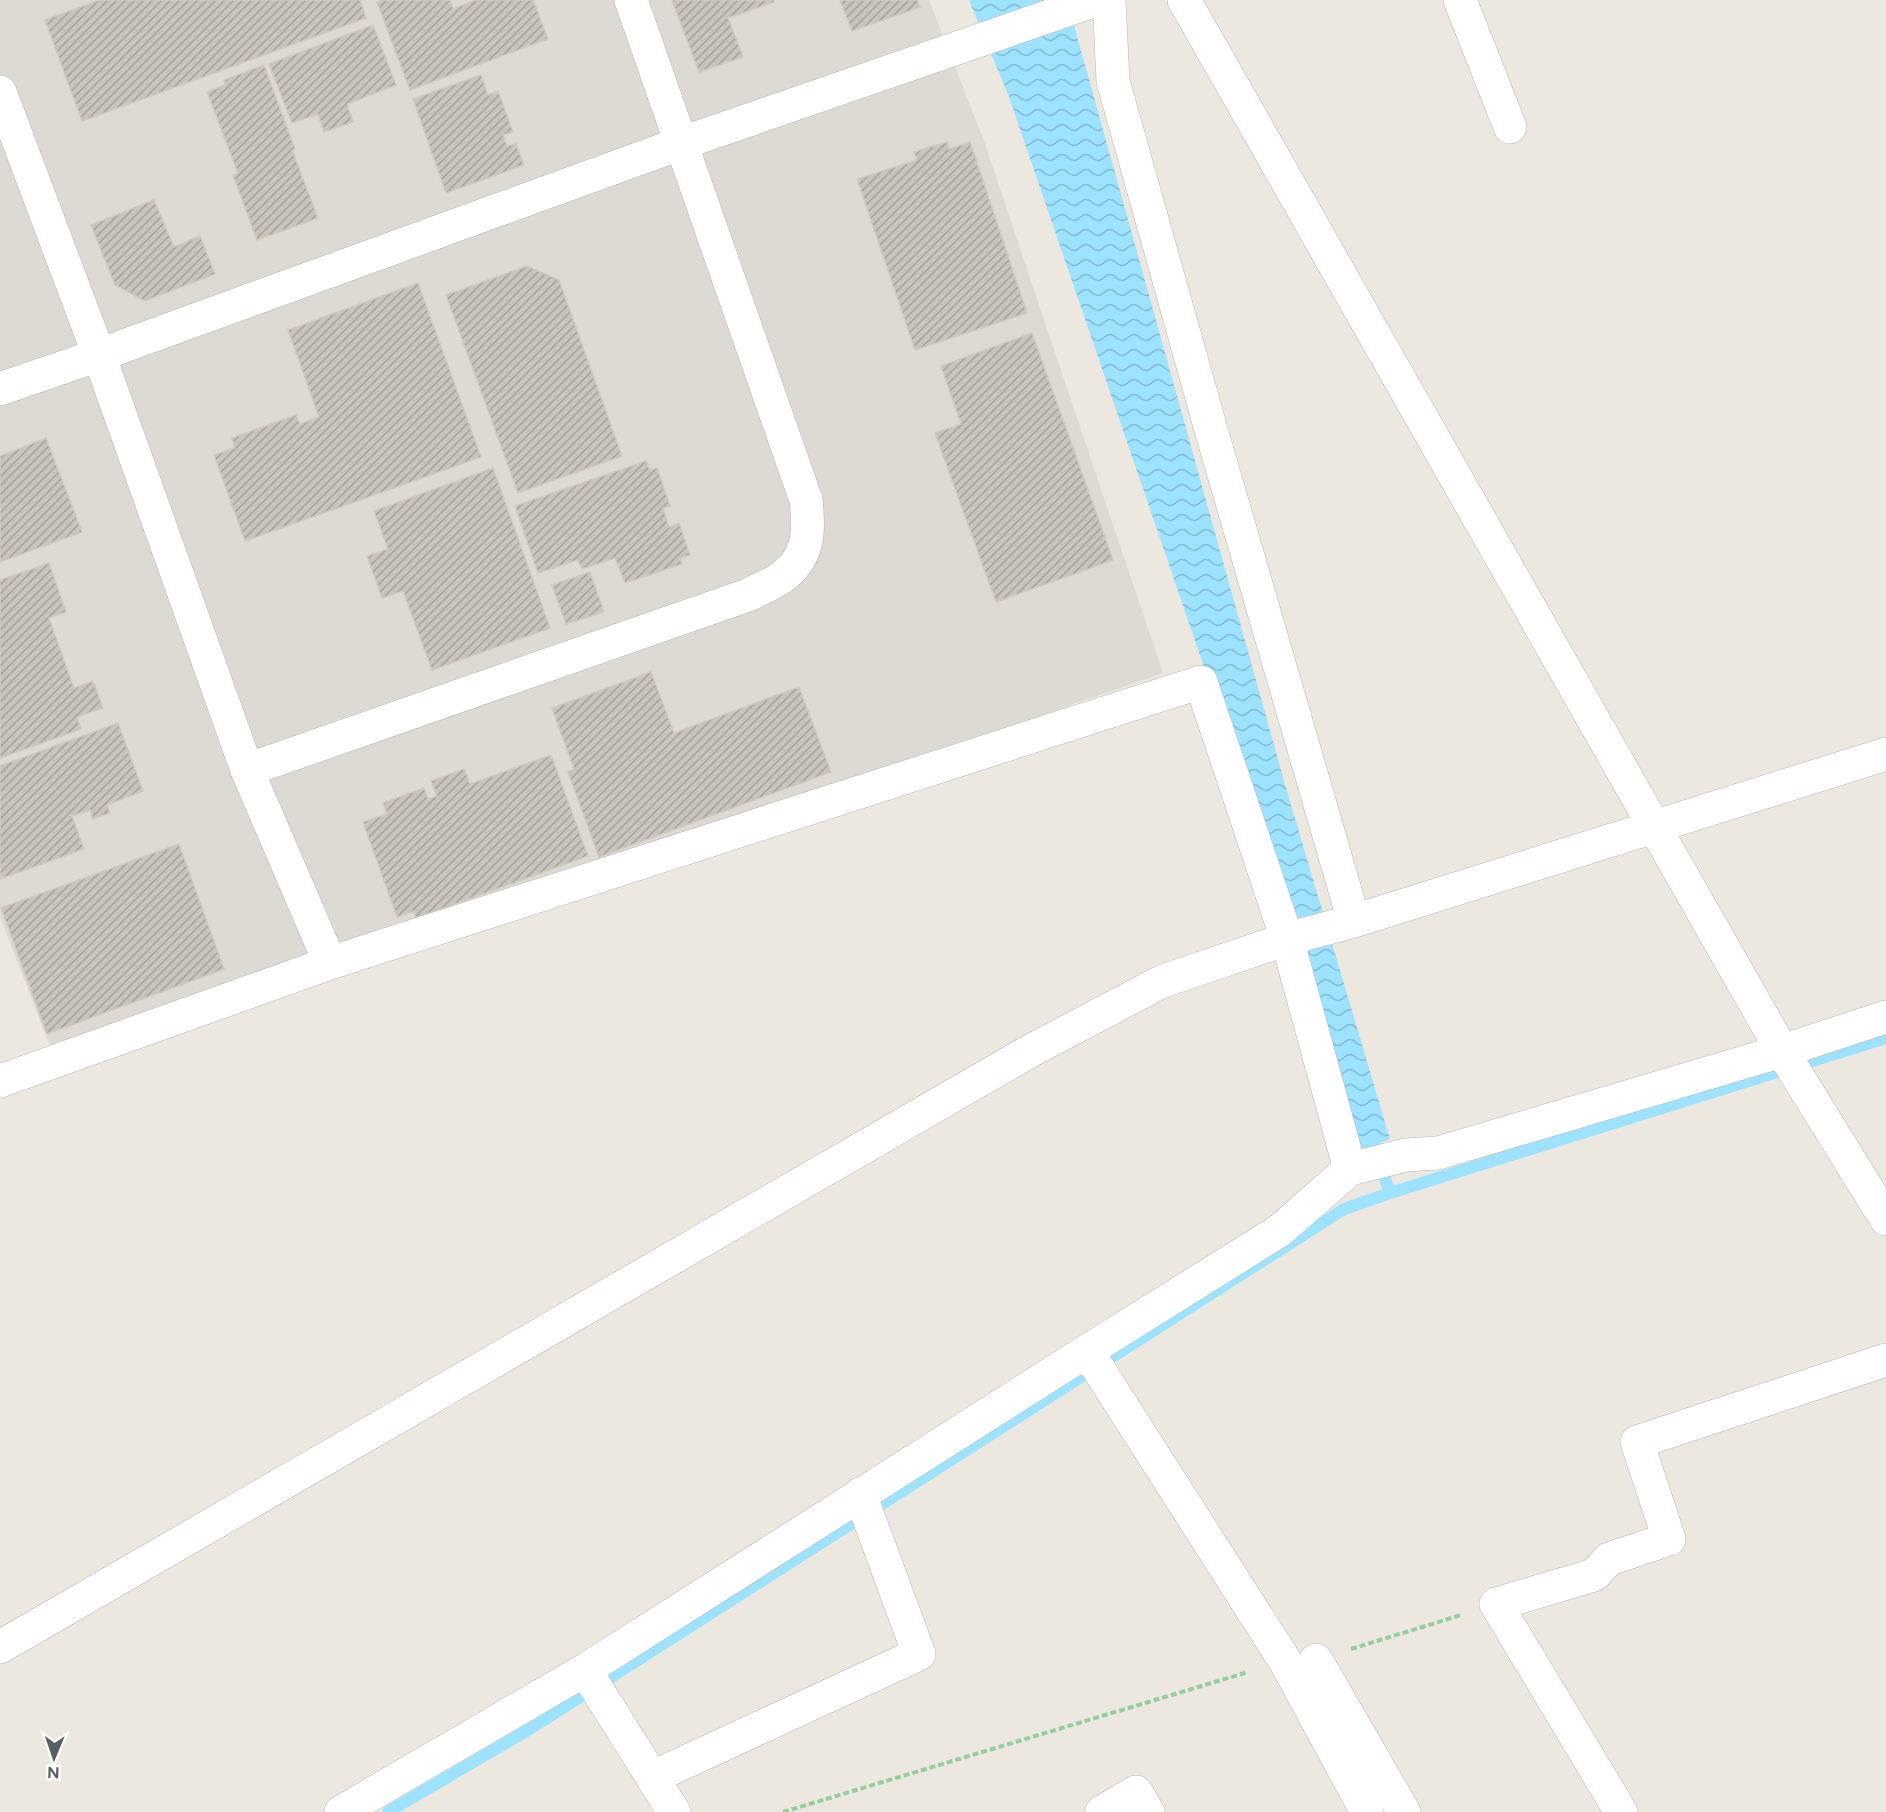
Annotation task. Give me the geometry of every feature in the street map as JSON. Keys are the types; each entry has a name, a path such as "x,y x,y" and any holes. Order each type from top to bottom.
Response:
{"street":[{"path":"247,770 748,595 786,575 801,556 809,532 806,500 631,0"},
{"path":"1184,0 1782,1051 1886,1220"},
{"path":"1460,0 1510,127"},
{"path":"0,389 682,143 1097,1 1113,81 1348,922"},
{"path":"0,92 99,354 247,770 330,963"},
{"path":"0,1081 330,963 1201,682 1287,939 1350,1169"},
{"path":"0,1647 1030,1051 1163,981 1287,939 1886,754"},
{"path":"341,1812 585,1670 860,1494 1280,1231 1350,1169 1406,1155 1438,1153 1782,1051 1886,1017"},
{"path":"1088,1351 1404,1812"},
{"path":"1621,1812 1496,1604 1594,1575 1609,1559 1669,1539 1637,1442 1886,1360"},
{"path":"653,1777 919,1654 860,1494"},
{"path":"1300,1660 1367,1812"},
{"path":"585,1670 674,1812"},
{"path":"1102,1812 1136,1792 1148,1812"}],"path":[{"path":"783,1812 1496,1604"}],"shaded area":[{"path":"0,0 929,0 984,141 1163,673 330,963 56,1062 0,917"}],"water":[{"path":"969,0 1067,0 1286,788 1390,1139 1353,1155 1287,916 1009,97"}],"building":[{"path":"99,0 360,0 366,18 82,121 45,20"},
{"path":"383,0 450,0 453,9 476,0 533,0 548,39 410,90 377,2"},
{"path":"672,0 774,0 774,2 728,18 743,57 699,72"},
{"path":"840,0 917,0 920,7 852,31"},
{"path":"373,25 396,85 347,104 353,122 324,132 318,114 292,123 269,64"},
{"path":"264,65 295,149 292,150 318,218 257,240 233,175 238,173 207,92 225,85 224,80"},
{"path":"481,75 488,95 498,91 513,132 503,135 507,146 516,144 524,165 446,193 413,99"},
{"path":"947,142 949,149 970,142 1027,313 915,350 857,179 917,160 914,152"},
{"path":"154,200 174,247 200,236 215,274 145,301 115,285 91,225"},
{"path":"527,266 559,280 622,456 518,493 446,295"},
{"path":"418,283 481,457 245,541 214,455 235,448 232,438 296,415 300,424 319,417 288,330"},
{"path":"1032,333 1113,560 996,602 935,433 961,424 941,366"},
{"path":"46,438 82,532 0,562 0,456"},
{"path":"646,461 650,470 657,468 670,506 663,508 669,527 679,523 690,555 680,558 682,564 625,583 615,558 582,569 578,560 538,573 515,506"},
{"path":"493,468 550,628 432,670 403,591 382,598 367,556 388,549 374,511"},
{"path":"49,563 66,612 49,618 74,688 93,681 103,708 77,717 81,729 0,758 0,580"},
{"path":"590,572 604,612 566,624 552,585"},
{"path":"651,672 674,733 799,687 831,772 599,857 568,772 574,769 552,708"},
{"path":"118,723 143,791 107,805 110,813 93,819 90,810 72,816 84,849 0,879 0,766"},
{"path":"551,755 588,856 416,918 414,911 397,917 363,822 387,814 383,803 424,788 428,799 437,796 431,781 464,769 470,784"},
{"path":"179,844 224,969 47,1034 1,908"}],"waterway":[{"path":"388,1812 533,1727 1344,1209 1886,1038"},
{"path":"1374,1146 1390,1193"}]}
